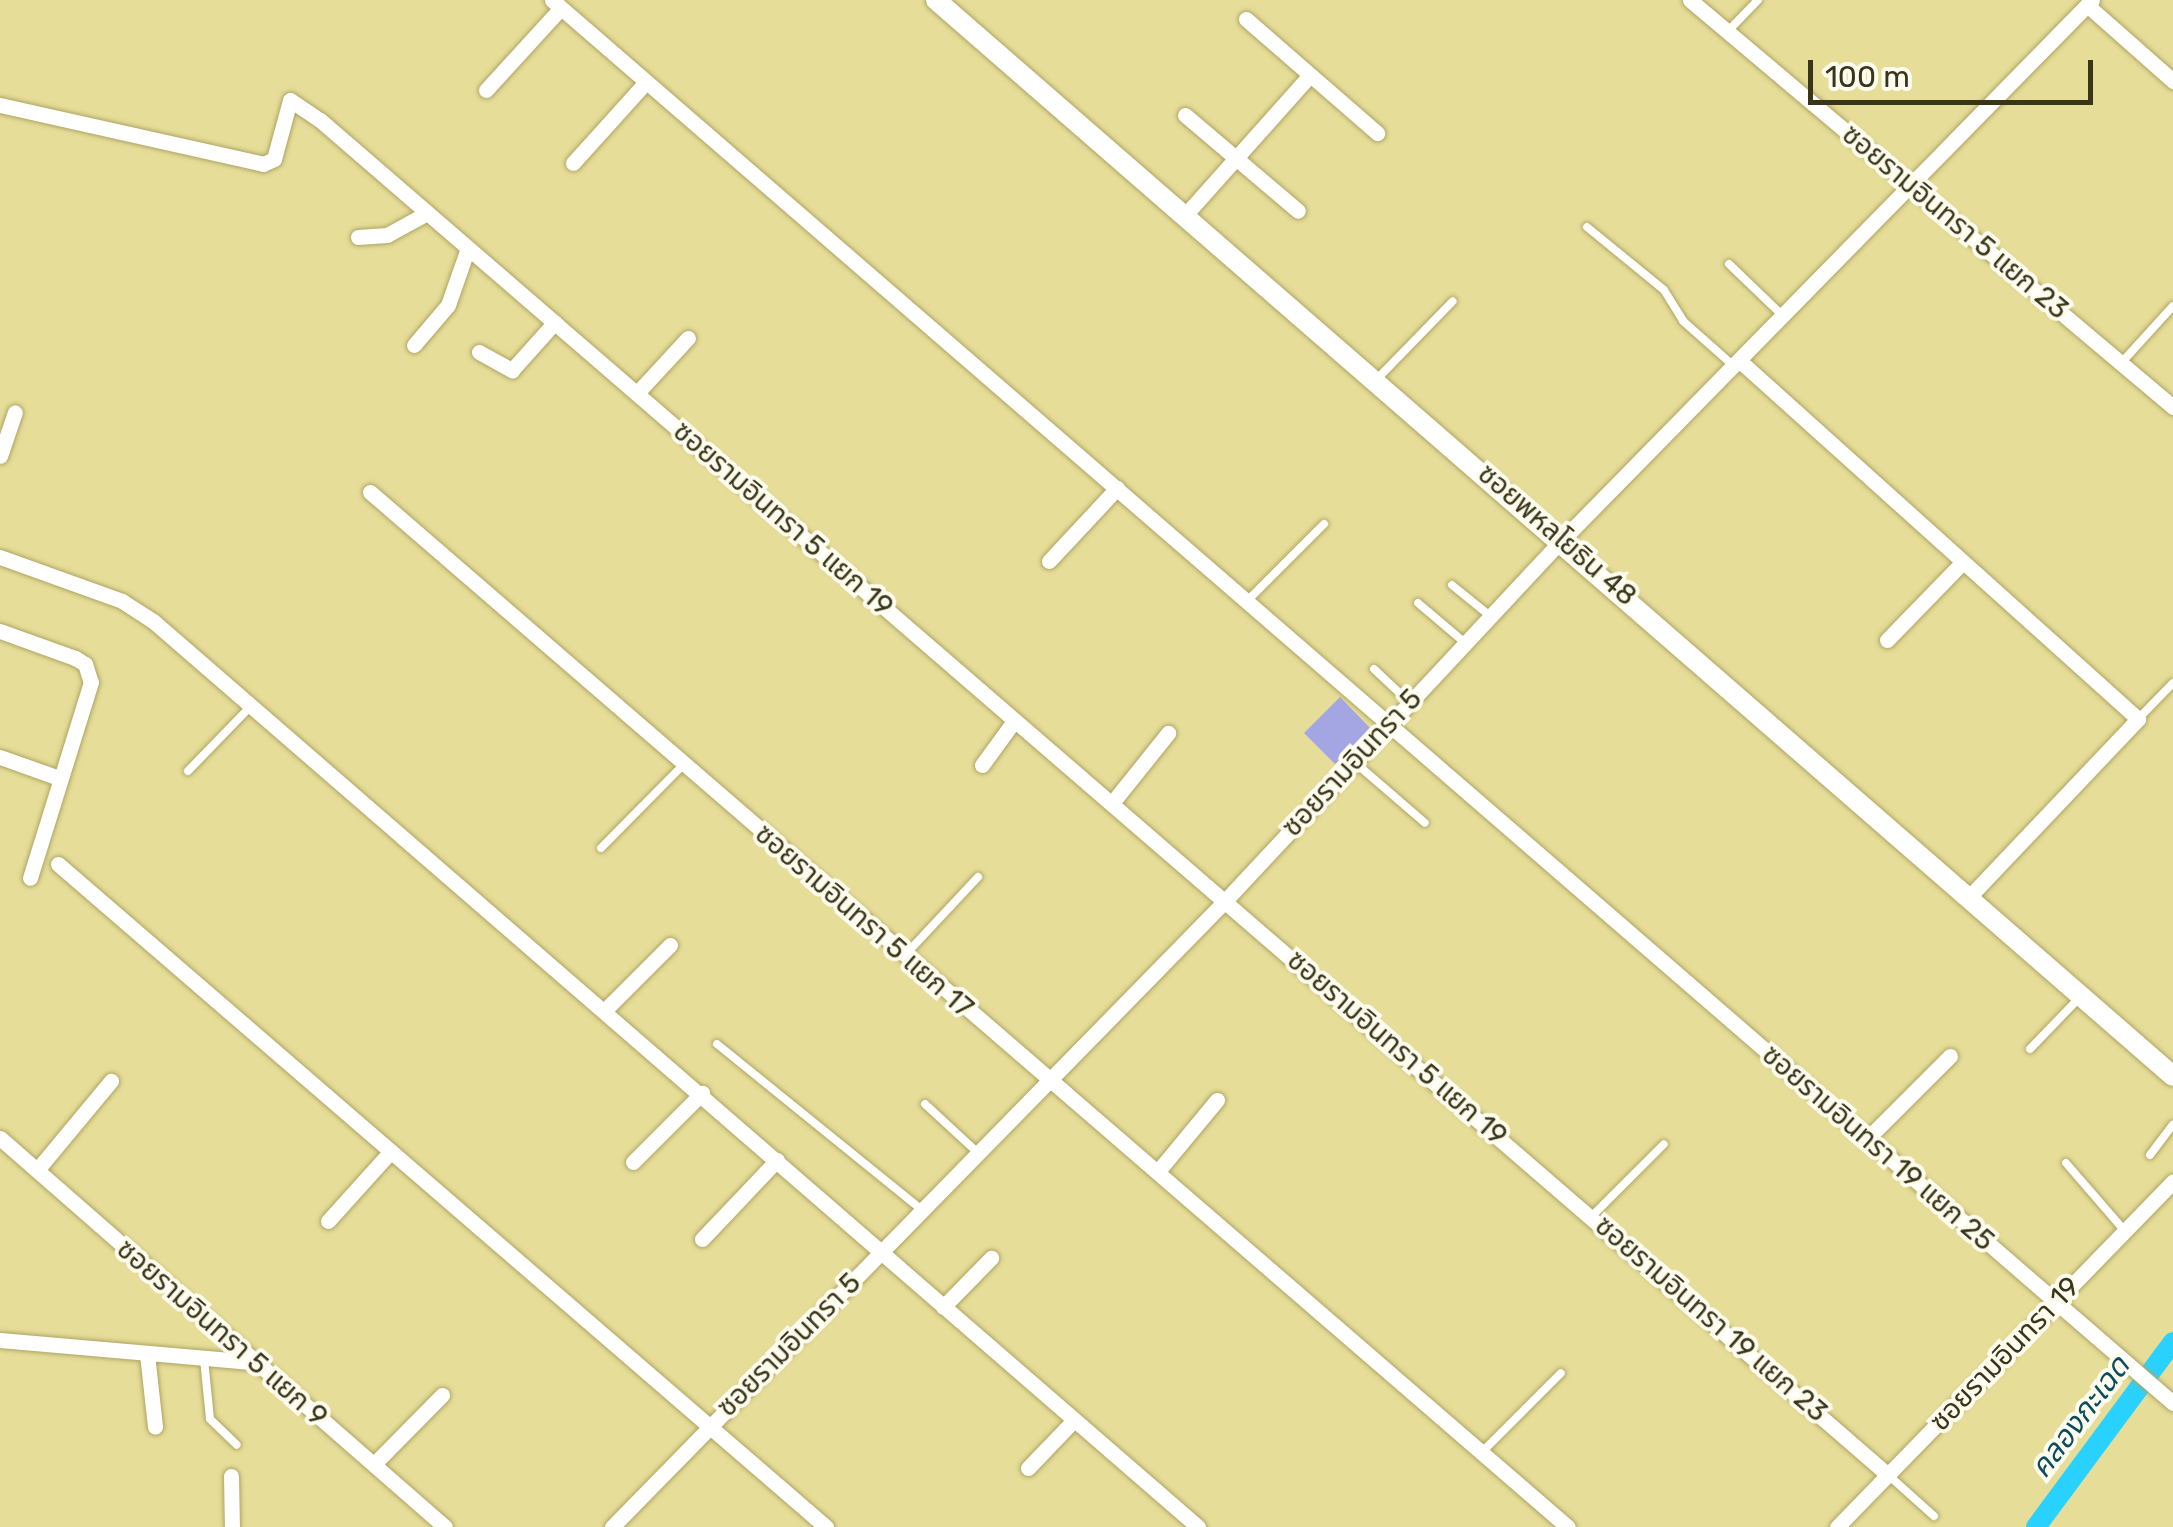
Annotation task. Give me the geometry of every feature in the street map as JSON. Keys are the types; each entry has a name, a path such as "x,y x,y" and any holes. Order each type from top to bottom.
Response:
{"street":[{"name":"ซอยพหลโยธิน 48","path":"936,0 1188,212 2173,1076"},
{"name":"ซอยรามอินทรา 5 แยก 23","path":"1690,0 2173,406"},
{"path":"2089,3 2173,81"},
{"name":"ซอยรามอินทรา 5","path":"612,1527 1225,901 1352,760 1563,539 1738,365 2089,3"},
{"path":"486,90 556,4 1388,724"},
{"path":"1246,19 1377,133"},
{"path":"1188,212 1310,75"},
{"path":"574,163 646,82"},
{"name":"ซอยรามอินทรา 5 แยก 19","path":"0,105 263,164 274,159 290,100 555,322 1014,722 1534,1166"},
{"path":"1185,115 1298,211"},
{"path":"358,236 387,235 427,213"},
{"path":"414,344 448,305 468,248"},
{"path":"478,352 512,370 555,322"},
{"path":"637,393 688,338"},
{"path":"1738,365 2138,719 1968,898"},
{"path":"0,456 15,412"},
{"path":"1049,561 1116,488"},
{"name":"ซอยรามอินทรา 5 แยก 17","path":"370,492 1048,1080 1160,1170 1568,1527"},
{"path":"0,557 132,607 606,1010 1198,1527"},
{"path":"1887,640 1962,563"},
{"path":"0,631 88,669 91,682 30,878"},
{"path":"982,765 1014,722"},
{"name":"ซอยรามอินทรา 19 แยก 25","path":"1388,724 2173,1403"},
{"path":"1112,803 1168,733"},
{"path":"0,758 59,778"},
{"path":"58,864 826,1527"},
{"path":"606,1010 670,945"},
{"path":"1868,1138 1950,1056"},
{"path":"37,1170 111,1081"},
{"path":"634,1162 702,1093"},
{"path":"1160,1170 1217,1100"},
{"name":"ซอยรามอินทรา 5 แยก 9","path":"0,1138 444,1527"},
{"path":"328,1221 391,1151"},
{"path":"702,1239 777,1160"},
{"name":"ซอยรามอินทรา 19 แยก 23","path":"1534,1166 1887,1474"},
{"name":"ซอยรามอินทรา 19","path":"1837,1527 2173,1181"},
{"path":"944,1307 991,1258"},
{"path":"0,1340 254,1362"},
{"path":"148,1354 155,1426"},
{"path":"374,1464 442,1395"},
{"path":"1028,1468 1074,1420"},
{"path":"231,1476 232,1527"}],"lane":[{"path":"1728,31 1758,0"},
{"path":"1587,227 1664,290 1683,321 1738,365"},
{"path":"1729,264 1784,317"},
{"path":"1378,378 1452,301"},
{"path":"2123,361 2173,306"},
{"path":"1247,602 1324,524"},
{"path":"1452,585 1490,616"},
{"path":"1418,603 1464,642"},
{"path":"1374,669 1409,702"},
{"path":"2138,719 2173,683"},
{"path":"188,772 251,706"},
{"path":"1352,760 1424,823"},
{"path":"601,848 684,764"},
{"path":"905,956 978,877"},
{"path":"2030,1049 2080,996"},
{"path":"717,1044 920,1209"},
{"path":"925,1104 977,1152"},
{"path":"2150,1155 2173,1125"},
{"path":"1593,1215 1664,1144"},
{"path":"2066,1163 2125,1232"},
{"path":"204,1360 210,1419 237,1445"},
{"path":"1481,1452 1560,1372"},
{"path":"1887,1474 1934,1516"}],"building":[{"path":"1340,697 1371,729 1335,764 1304,733"}],"waterway":[{"name":"คลองกะเฉด","path":"2036,1527 2173,1342"}]}
